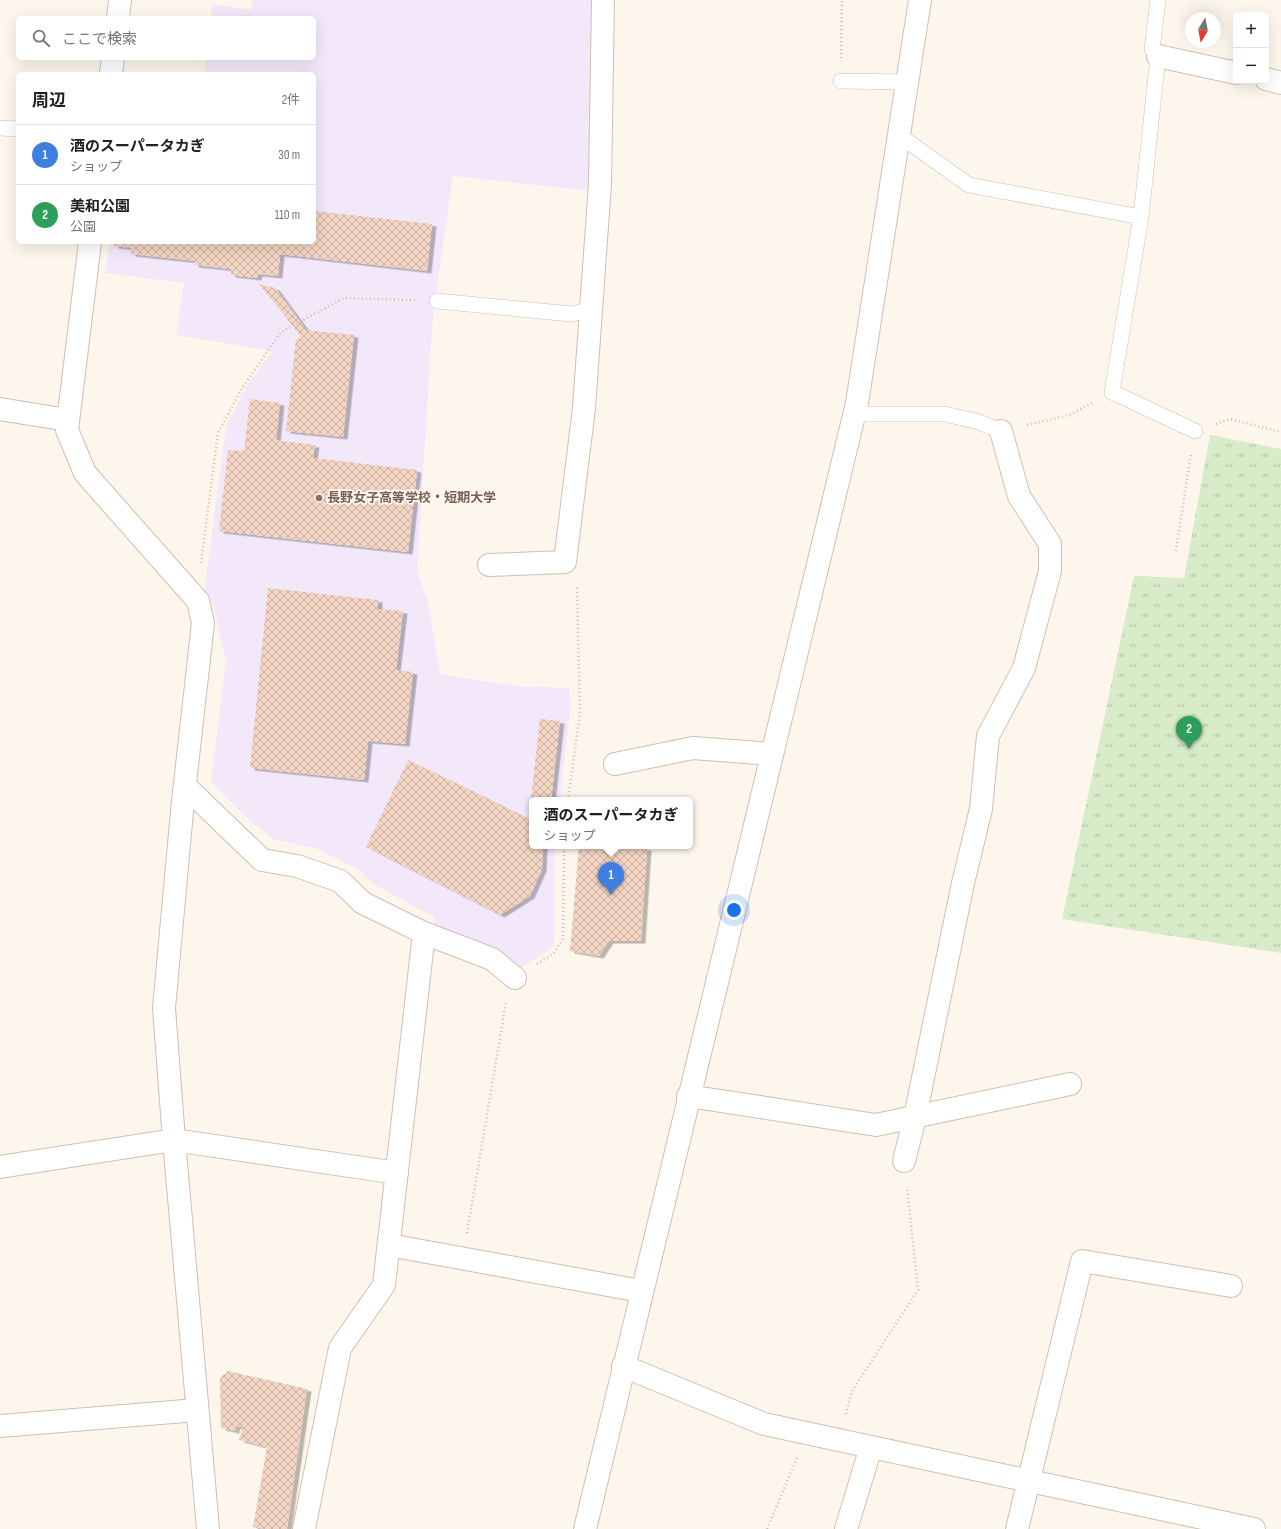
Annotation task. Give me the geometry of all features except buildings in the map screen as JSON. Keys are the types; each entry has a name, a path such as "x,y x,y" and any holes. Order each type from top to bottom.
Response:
{"street":[{"path":"118,16 120,0"},
{"path":"489,565 565,562 584,408 600,184 603,0"},
{"path":"585,1529 688,1096 854,414 900,136 906,82 920,0"},
{"path":"1158,56 1233,72"},
{"path":"111,72 113,60"},
{"path":"1269,80 1281,83"},
{"path":"90,244 67,430 85,473 198,601 204,623 185,786 164,1008 208,1529"},
{"path":"0,409 68,420"},
{"path":"904,1161 915,1117 963,882 980,809 988,736 1024,668 1050,571 1050,544 1018,496 1001,431"},
{"path":"615,764 693,748 772,754"},
{"path":"185,786 262,860 296,866 340,881 363,903 424,933 492,959 515,978"},
{"path":"304,1529 340,1348 384,1285 424,933"},
{"path":"688,1096 876,1125 1070,1084"},
{"path":"0,1167 174,1140 397,1173"},
{"path":"389,1245 641,1291"},
{"path":"1017,1529 1082,1261 1231,1286"},
{"path":"623,1366 764,1424 1028,1481 1179,1521 1254,1529"},
{"path":"0,1426 197,1410"},
{"path":"846,1529 870,1447"}],"lane":[{"path":"1158,0 1152,49 1158,56 1141,217 1112,392 1195,431"},
{"path":"841,81 906,82"},
{"path":"0,128 16,129"},
{"path":"900,136 969,185 1141,217"},
{"path":"437,301 571,314 591,310"},
{"path":"854,414 945,414 979,422 1001,431"}],"path":[{"path":"841,81 842,0"},
{"path":"198,601 205,526 218,433 242,388 281,332 344,298 437,301"},
{"path":"1001,431 1069,415 1112,392"},
{"path":"1176,551 1195,431 1230,419 1281,432"},
{"path":"565,562 577,577 580,714 568,797"},
{"path":"463,1259 504,1009 515,978 553,954 563,939 564,849"},
{"path":"840,1440 852,1391 918,1290 904,1161"},
{"path":"767,1529 807,1433"}],"shaded area":[{"name":"長野女子高等学校・短期大学","path":"253,0 594,0 590,191 453,176 433,316 417,570 428,602 440,674 517,686 569,688 570,711 560,797 529,797 529,849 555,849 554,946 518,970 433,928 434,917 373,884 359,870 318,849 273,839 249,820 211,782 226,660 213,605 204,593 226,426 248,384 273,351 176,335 184,283 105,273 110,244 316,244 316,72 205,72 206,60 316,60 316,16 211,16 212,4 251,10"}],"green space":[{"path":"1210,435 1281,449 1281,953 1062,919 1134,576 1184,578"}],"place":[{"name":"長野女子高等学校・短期大学","path":"319,498"},
{"name":"美和公園","path":"1189,749"},
{"name":"酒のスーパータカぎ","path":"611,895"}]}
